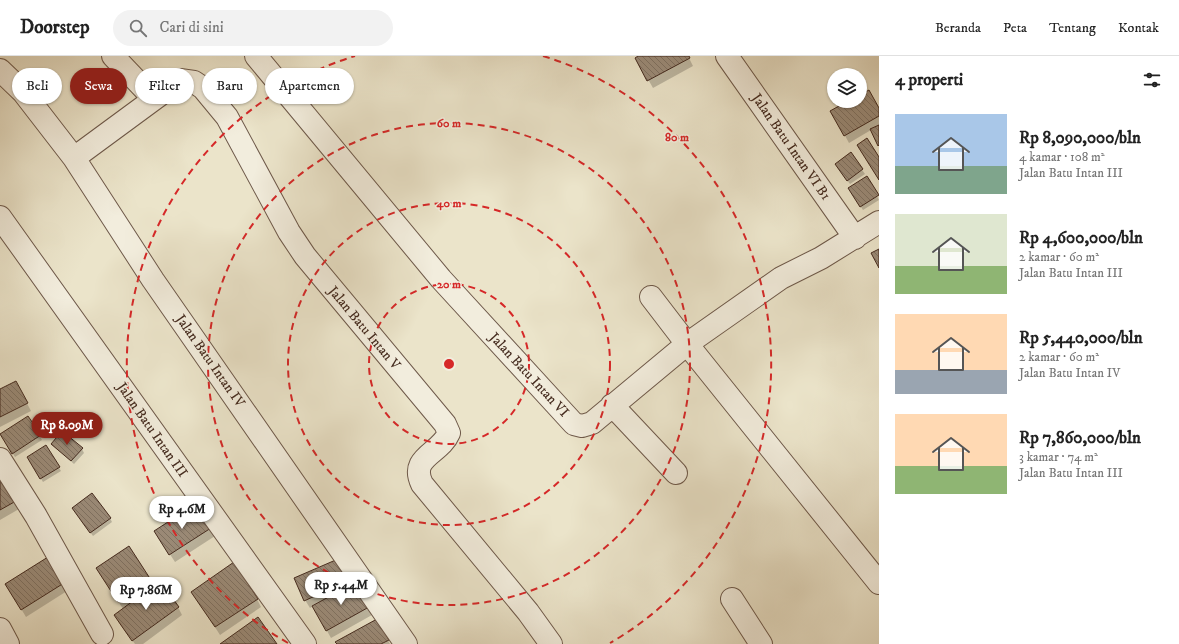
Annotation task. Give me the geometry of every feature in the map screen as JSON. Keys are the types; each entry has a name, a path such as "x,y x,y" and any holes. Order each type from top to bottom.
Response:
{"street":[{"path":"114,56 135,79"},
{"name":"Jalan Batu Intan VI","path":"256,56 441,279 574,424 582,426 592,423 687,344 781,278 854,238 879,222"},
{"name":"Jalan Batu Intan VI B1","path":"727,56 854,238"},
{"name":"Jalan Batu Intan IV","path":"0,70 23,92 74,158 154,280 406,644"},
{"name":"Jalan Batu Intan V","path":"194,82 203,88 227,117 289,232 305,256 445,424 449,433 446,440 419,464 417,475 422,484 528,612 552,644"},
{"path":"74,158 147,104"},
{"name":"Jalan Batu Intan III","path":"0,217 305,644"},
{"path":"651,297 879,583"},
{"path":"612,405 676,473"},
{"path":"0,459 36,516 102,634"},
{"path":"732,599 761,644"},
{"path":"0,629 8,644"}],"building":[{"path":"638,56 689,56 690,58 647,81 635,58"},
{"path":"869,90 879,108 879,116 844,136 830,111 835,108 867,108 867,91"},
{"path":"879,125 879,145 878,146 870,129"},
{"path":"867,138 879,157 879,180 857,145"},
{"path":"851,152 863,169 847,181 835,164"},
{"path":"867,176 879,195 860,207 848,188"},
{"path":"879,249 879,268 871,253"},
{"path":"16,381 28,403 0,417 0,389"},
{"path":"28,416 41,435 12,454 0,434"},
{"path":"62,431 83,448 71,461 51,444"},
{"path":"46,445 60,467 40,479 27,457"},
{"path":"0,474 16,501 0,510"},
{"path":"92,493 111,518 90,533 72,508"},
{"path":"196,504 211,528 169,555 154,531"},
{"path":"129,546 151,580 118,602 96,568"},
{"path":"48,557 64,583 21,610 5,584"},
{"path":"338,559 348,581 304,601 294,578"},
{"path":"234,562 258,599 215,627 191,592"},
{"path":"160,581 179,607 132,641 114,615"},
{"path":"356,582 369,607 326,631 312,606"},
{"path":"258,617 277,644 220,644"},
{"path":"377,619 389,640 381,644 337,644 335,642"}]}
